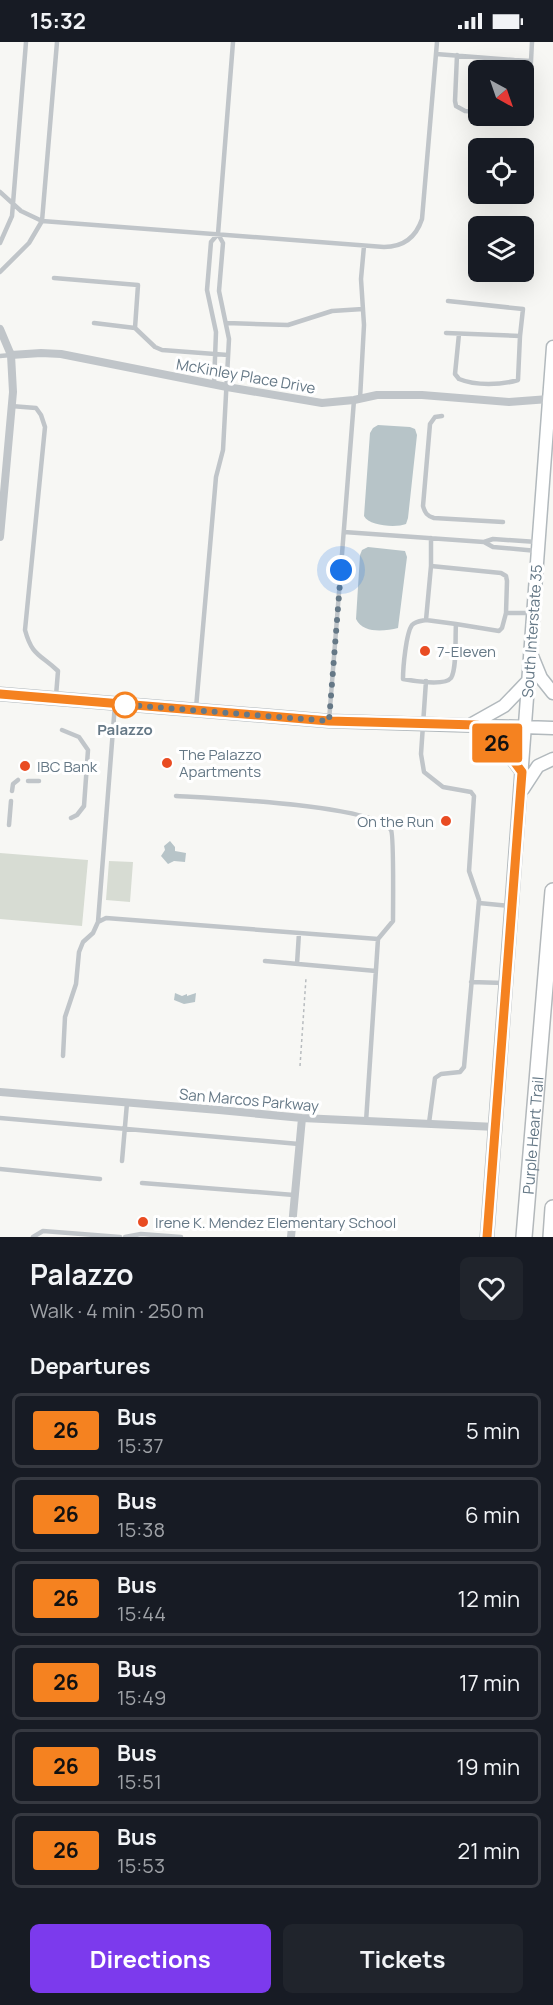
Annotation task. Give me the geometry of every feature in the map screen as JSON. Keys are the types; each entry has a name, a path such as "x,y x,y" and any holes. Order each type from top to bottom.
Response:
{"highway":[{"name":"Purple Heart Trail","path":"524,1237 553,891"},
{"name":"Purple Heart Trail","path":"551,1237 553,1208"}],"main road":[{"name":"South Interstate 35","path":"487,1237 553,347"},
{"path":"530,652 541,678 553,693"},
{"path":"473,725 504,706 528,681"},
{"path":"0,694 329,721 553,728"},
{"path":"473,725 510,756 522,772"},
{"path":"521,792 538,766 553,759"}],"street":[{"path":"0,329 11,356 13,392 0,537"},
{"name":"McKinley Place Drive","path":"11,356 40,353 61,354 214,385 313,402 357,400 378,395 422,395 509,402 549,399"},
{"name":"San Marcos Parkway","path":"0,1092 302,1118 496,1127"},
{"path":"291,1237 302,1118"}],"lane":[{"path":"0,243 9,226 13,205 26,42"},
{"path":"0,272 29,243 42,221 57,42"},
{"path":"196,711 216,477 222,450 227,387 229,331 219,291 223,243 218,234 233,42"},
{"path":"0,192 13,205 42,221 364,246 390,247 403,244 420,227 424,208 437,42"},
{"path":"531,60 532,42"},
{"path":"436,54 514,60"},
{"path":"457,55 455,101 456,106 468,111"},
{"path":"214,385 216,332 207,290 211,242 218,234"},
{"path":"329,721 364,325 361,279 364,246"},
{"path":"54,278 138,285 135,328"},
{"path":"448,301 523,309 518,380 508,383 483,383 459,379 455,374 459,334"},
{"path":"227,323 288,325 332,311 363,309"},
{"path":"94,323 135,328 155,347 162,350 228,356"},
{"path":"446,333 520,336"},
{"path":"0,356 11,356"},
{"path":"11,406 36,408 42,415 45,428 25,630 29,645 40,658 58,671 56,699"},
{"path":"442,416 435,417 430,424 423,497 425,511 429,517 434,518 503,522"},
{"path":"344,532 484,542 494,539 538,547"},
{"path":"426,620 431,538"},
{"path":"484,542 493,547 538,547"},
{"path":"431,566 501,573 506,576 506,613 501,630 456,624 426,620 416,622 412,625 403,676 406,680 443,682 452,676 456,624"},
{"path":"506,613 533,613"},
{"path":"426,681 421,754 424,772 442,788 471,792 474,796 469,871 479,903 464,1067 460,1072 441,1074 435,1078 429,1125"},
{"path":"63,1056 65,1017 76,984 79,952 83,942 93,933 98,922 115,704"},
{"path":"62,729 79,737 88,750 84,806 77,815 71,818"},
{"path":"12,791 13,784 18,780"},
{"path":"28,781 39,781"},
{"path":"176,796 329,808 383,823 390,829 393,837 393,921 378,939 366,1122"},
{"path":"9,825 11,801"},
{"path":"479,903 512,907"},
{"path":"98,922 106,918 378,939"},
{"path":"297,964 299,933"},
{"path":"265,961 376,971"},
{"path":"471,982 507,983"},
{"path":"122,1161 127,1103"},
{"path":"0,1118 299,1144"},
{"path":"0,1169 100,1179"},
{"path":"142,1183 294,1195"},
{"path":"33,1237 43,1231 82,1236 120,1237"},
{"path":"125,1237 141,1234 181,1237"}],"path":[{"path":"300,1066 306,978"}],"shaded area":[{"path":"378,425 410,427 415,429 417,435 406,524 390,526 377,524 364,516 370,433"},
{"path":"368,547 405,551 407,557 398,628 369,629 359,624 356,619 360,555 362,550"},
{"path":"170,841 175,851 186,853 185,862 174,861 168,864 161,856 165,850 164,846"},
{"path":"0,853 88,860 82,926 0,919"},
{"path":"109,861 133,862 130,902 106,900"},
{"path":"175,993 182,996 187,994 187,996 196,993 195,1002 184,1004 174,1000"}],"bus line":[{"name":"26","path":"0,694 329,721 477,725 510,756 522,772 487,1237"}],"place":[{"name":"7-Eleven","path":"425,651"},
{"name":"Palazzo","path":"125,705"},
{"name":"The Palazzo Apartments","path":"167,763"},
{"name":"IBC Bank","path":"25,766"},
{"name":"On the Run","path":"446,821"},
{"name":"Irene K. Mendez Elementary School","path":"143,1222"}],"route":[{"path":"125,705 116,704 329,721 341,570"}]}
